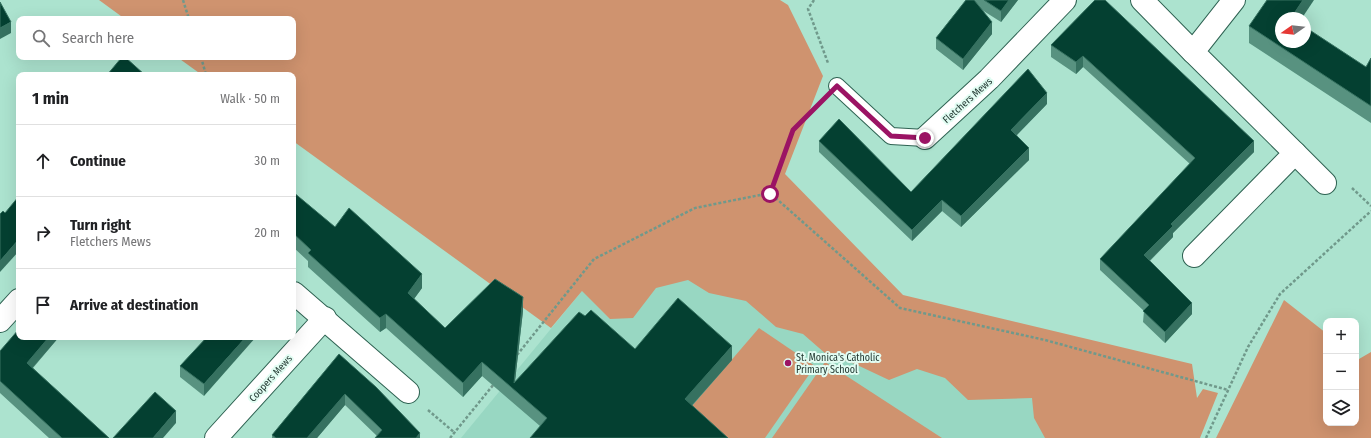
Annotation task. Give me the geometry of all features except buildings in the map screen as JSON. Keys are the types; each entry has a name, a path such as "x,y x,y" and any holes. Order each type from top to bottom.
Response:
{"street":[{"name":"Fletchers Mews","path":"925,138 989,79 1065,0"},
{"path":"1142,0 1325,183"},
{"path":"1193,52 1234,0"},
{"path":"1194,256 1295,153"},
{"path":"296,295 325,318 408,392"},
{"path":"0,321 16,303"},
{"name":"Coopers Mews","path":"216,438 325,318"}],"lane":[{"name":"Fletchers Mews","path":"837,86 891,136 925,138"}],"path":[{"path":"183,0 188,16"},
{"path":"770,194 793,130 837,86 808,9 814,0"},
{"path":"202,60 205,72"},
{"path":"514,358 594,259 695,208 770,194"},
{"path":"770,194 900,308 1045,340 1228,390"},
{"path":"1206,438 1248,347 1280,294 1371,211"},
{"path":"450,438 494,383"},
{"path":"408,392 455,433"}],"shaded area":[{"path":"99,0 780,0 788,5 823,76 785,174 903,295 1192,364 1197,398 1203,389 1218,393 1200,438 1045,438 1034,418 1032,398 968,400 945,378 917,369 889,380 855,364 826,354 803,334 776,327 746,301 709,293 688,280 656,288 633,318 610,319 582,291 551,328 296,143 296,72 198,72 181,60 296,60 296,16 121,16"},
{"name":"St. Monica's Catholic Primary School","path":"774,246 1189,438 461,438 605,263"},
{"path":"1284,300 1323,331 1323,426 1359,426 1359,359 1371,352 1371,438 1216,438"},
{"path":"759,328 815,366 765,438 712,438 685,414"},
{"path":"825,362 942,438 772,438"}],"place":[{"name":"St. Monica's Catholic Primary School","path":"788,363"}],"route":[{"path":"770,194 793,130 837,86 891,136 925,138"}]}
